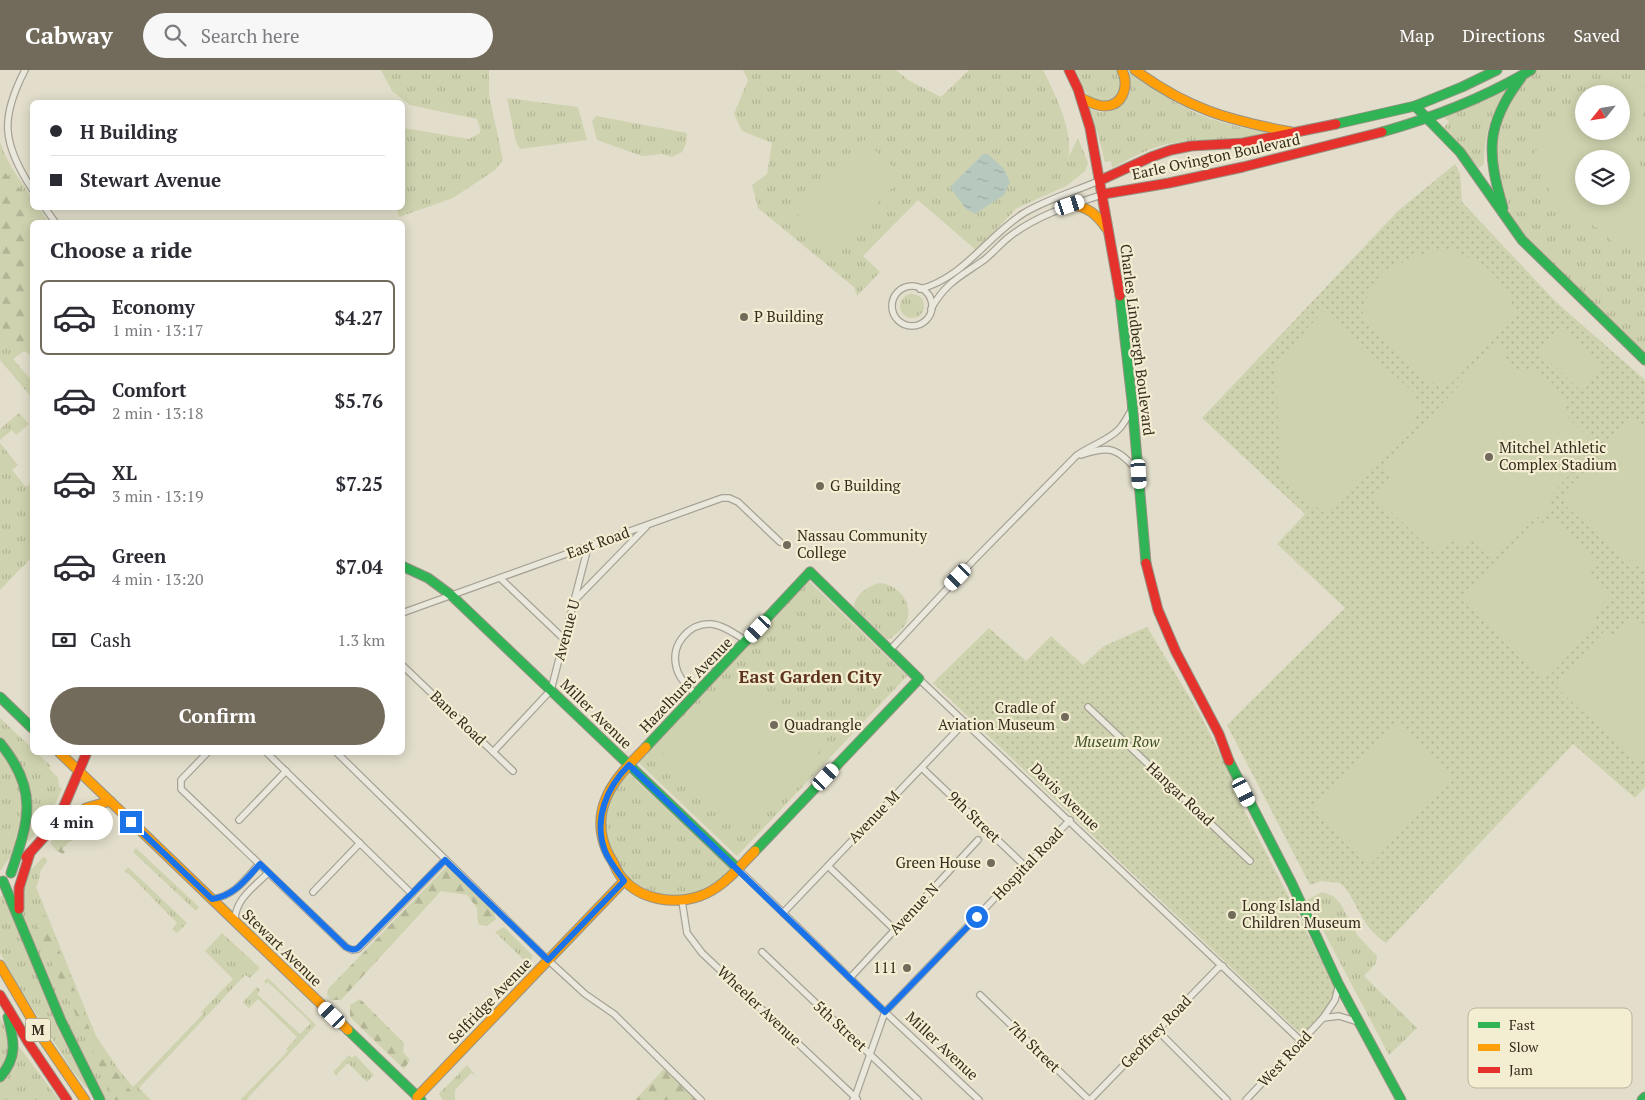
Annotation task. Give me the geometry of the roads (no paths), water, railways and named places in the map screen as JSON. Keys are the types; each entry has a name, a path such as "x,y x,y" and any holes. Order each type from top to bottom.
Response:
{"main road":[{"name":"Charles Lindbergh Boulevard","path":"1069,70 1090,129 1104,194 1121,306 1133,407 1145,560 1158,610 1176,652 1219,734 1232,768 1292,884 1339,984 1401,1100"},
{"path":"1080,98 1106,106 1118,101 1126,88 1126,79 1122,70"},
{"path":"1135,70 1167,93 1199,109 1243,123 1298,133"},
{"name":"Earle Ovington Boulevard","path":"1101,180 1170,150 1191,146 1243,143 1298,133 1415,106 1497,70"},
{"path":"1506,218 1492,169 1491,145 1496,121 1503,103 1513,88 1528,72"},
{"name":"Earle Ovington Boulevard","path":"1104,194 1176,181 1310,152 1428,118 1472,102 1528,72"},
{"path":"1415,106 1460,152 1518,235 1538,257 1645,360"},
{"path":"1070,205 1084,206 1092,211 1108,230"},
{"name":"Miller Avenue","path":"405,567 435,580 738,869"},
{"name":"Davis Avenue","path":"810,572 919,679"},
{"name":"Hazelhurst Avenue","path":"624,881 606,852 601,835 603,806 608,791 629,765 810,572"},
{"path":"624,881 651,896 666,900 682,901 702,896 716,889 738,869 919,679"},
{"path":"0,697 30,726"},
{"path":"0,742 10,754 19,771 24,782 27,801 25,832 11,873"},
{"name":"Stewart Avenue","path":"62,755 419,1098"},
{"path":"48,833 66,803 86,755"},
{"path":"100,1100 66,1033 38,963 2,883 48,833 83,808 110,801"},
{"path":"30,852 19,885 17,901 38,963"},
{"name":"Selfridge Avenue","path":"419,1098 624,881"},
{"name":"M","path":"0,965 39,1033 85,1100"},
{"path":"0,1077 11,1063 15,1050 14,1038 2,998"},
{"name":"M","path":"2,998 28,1042 67,1100"},
{"path":"1642,1100 1645,1097"}],"street":[{"path":"25,70 12,87 5,103 3,116 4,135 7,146 30,186"},
{"name":"Earle Ovington Boulevard","path":"920,288 942,282 981,251 1003,228 1024,213 1101,180"},
{"name":"Earle Ovington Boulevard","path":"932,309 939,294 987,257 1009,237 1042,216 1104,194"},
{"path":"910,287 920,288 929,297 932,309 925,321 915,326 904,324 895,316 892,303 899,292 910,287"},
{"path":"890,650 1076,456 1120,428 1133,407"},
{"path":"1076,456 1106,449 1118,452 1139,472"},
{"name":"East Road","path":"405,612 722,498 729,498 738,502 780,542"},
{"path":"574,601 647,526"},
{"name":"Avenue U","path":"494,752 551,690 588,547"},
{"path":"500,578 564,639"},
{"path":"696,695 683,682 676,666 676,650 684,635 697,627 711,624 724,627 747,641"},
{"name":"Bane Road","path":"405,668 513,771"},
{"name":"Davis Avenue","path":"919,679 1070,820 1301,1041"},
{"name":"Hangar Road","path":"1088,707 1250,861"},
{"name":"Avenue M","path":"784,913 965,722"},
{"path":"205,755 181,780 181,789 346,947 352,950 358,949 445,860"},
{"path":"269,755 412,894"},
{"path":"339,755 548,960 585,994 614,1014 701,1100"},
{"name":"9th Street","path":"922,768 1026,866"},
{"path":"239,820 286,771"},
{"name":"Hospital Road","path":"855,1099 885,1012 1070,820"},
{"name":"Avenue N","path":"850,978 978,840"},
{"path":"312,892 360,843"},
{"path":"212,899 221,898 232,893 260,864"},
{"path":"828,866 895,930"},
{"name":"Miller Avenue","path":"738,869 885,1012 979,1100"},
{"path":"235,922 235,912 239,902 268,873"},
{"name":"Wheeler Avenue","path":"682,901 687,933 702,953 855,1099"},
{"name":"5th Street","path":"762,952 918,1100"},
{"name":"Geoffrey Road","path":"1093,1099 1218,968 1223,966"},
{"name":"West Road","path":"1246,1100 1323,1018 1335,1000 1339,984"},
{"name":"7th Street","path":"980,995 1093,1099"},
{"name":"West Road","path":"1323,1018 1339,1016 1358,1022"},
{"path":"1158,1031 1227,1100"}],"water":[{"path":"983,154 988,154 1004,169 1010,182 1004,195 975,214 966,209 950,187"}],"place":[{"name":"P Building","path":"744,317"},
{"name":"Mitchel Athletic Complex Stadium","path":"1489,457"},
{"name":"G Building","path":"820,486"},
{"name":"Nassau Community College","path":"787,545"},
{"name":"Cradle of Aviation Museum","path":"1065,717"},
{"name":"Quadrangle","path":"774,725"},
{"name":"Green House","path":"991,863"},
{"name":"Long Island Children Museum","path":"1232,915"},
{"name":"111","path":"907,968"}],"district":[{"name":"East Garden City","path":"810,677"}],"park label":[{"name":"Museum Row","path":"1117,742"}]}
